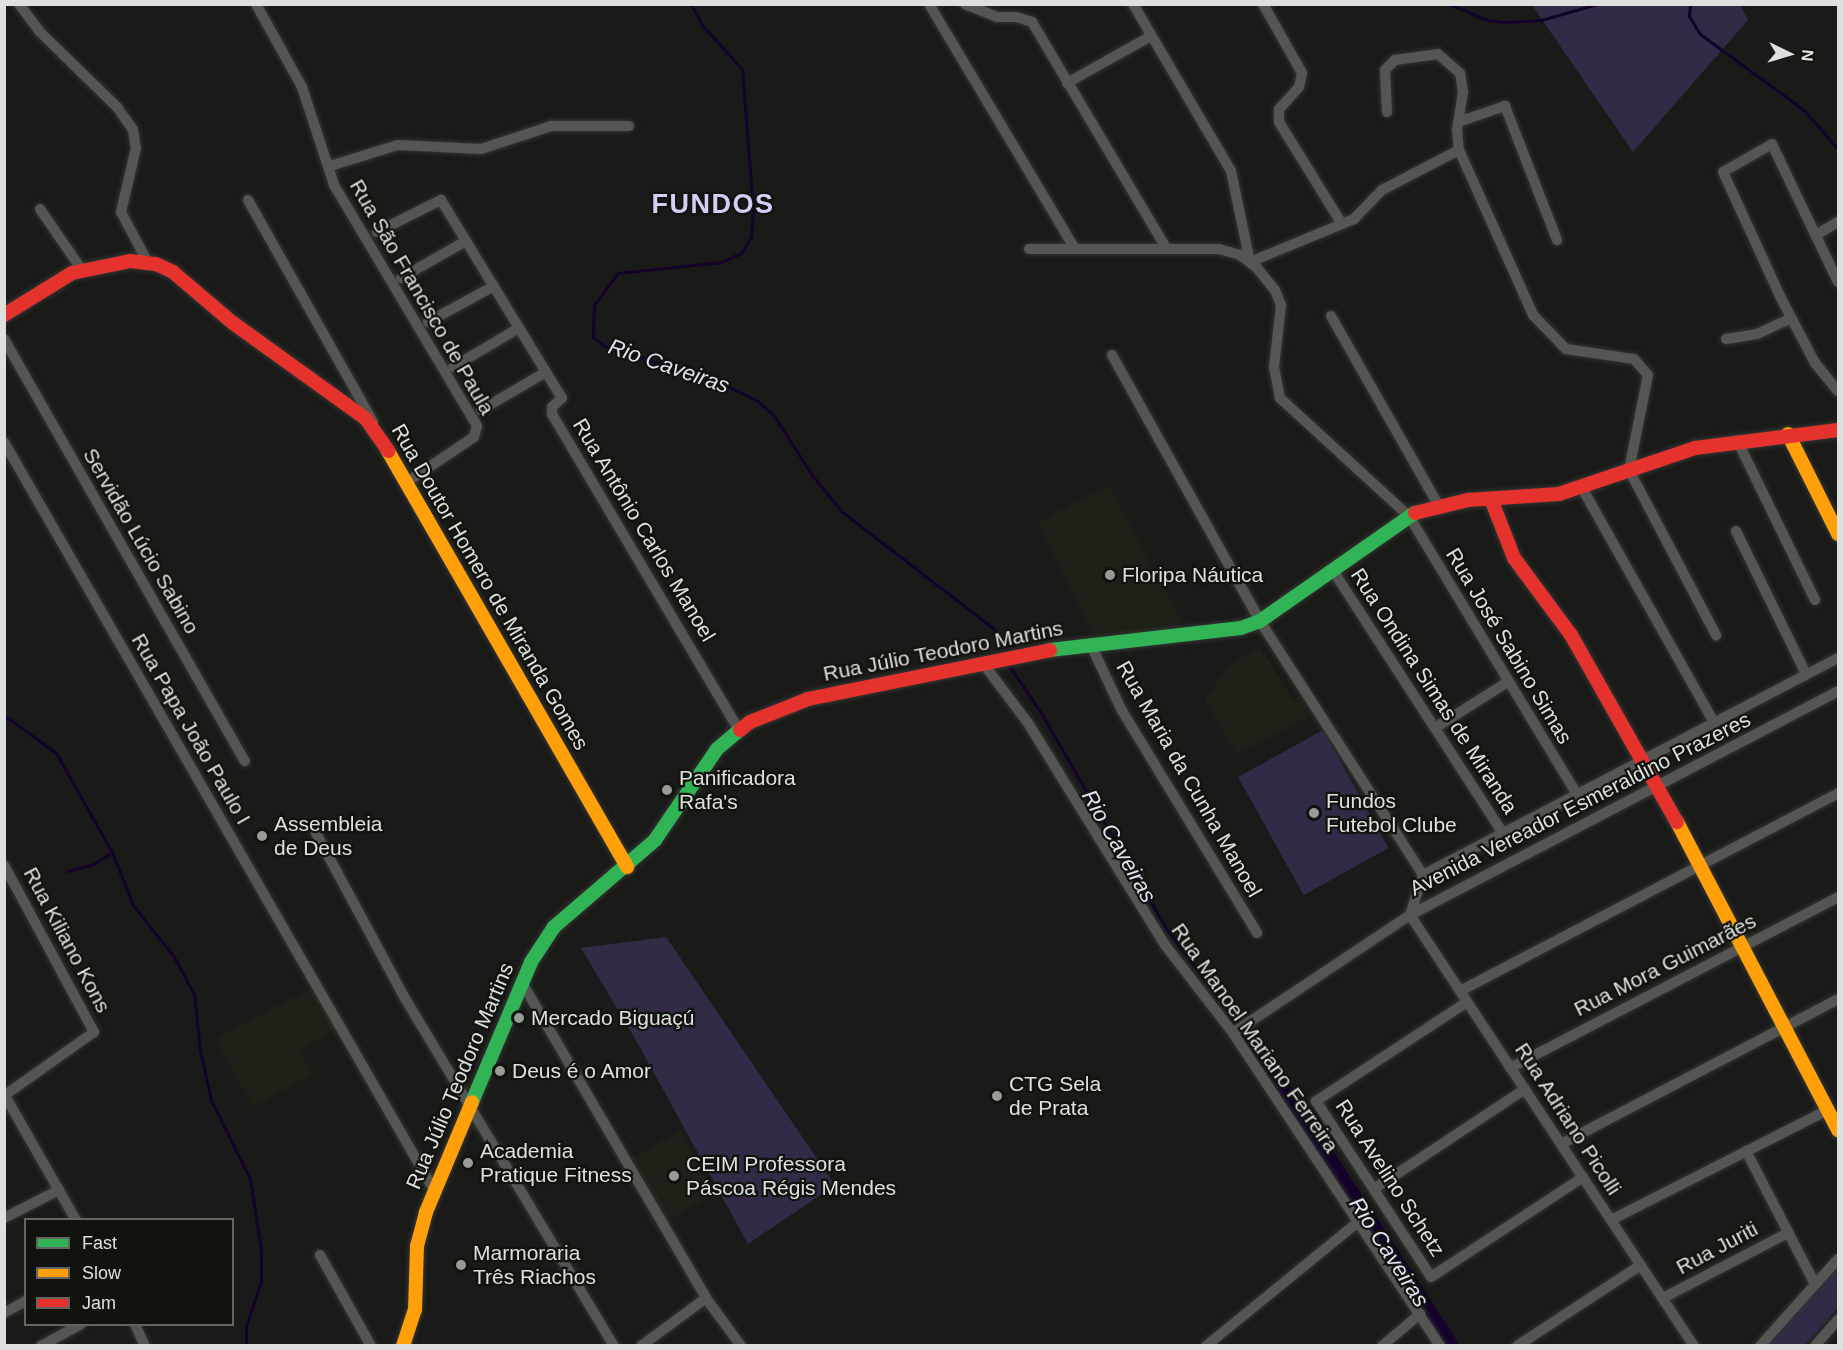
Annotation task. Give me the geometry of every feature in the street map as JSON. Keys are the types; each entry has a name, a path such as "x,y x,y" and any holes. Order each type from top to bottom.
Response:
{"main road":[{"path":"4,315 54,280 82,270 147,261"},
{"name":"Rua Doutor Homero de Miranda Gomes","path":"147,261 173,272 240,328 360,414 380,436 627,867"},
{"name":"Rua Júlio Teodoro Martins","path":"403,1346 416,1310 418,1240 434,1190 521,981 554,927 627,867 665,830 709,759 738,729 792,704 982,662 1090,643 1224,631 1260,621 1408,516 1438,504 1491,499 1525,499 1582,488 1695,448 1737,440 1839,430"},
{"path":"1788,434 1839,534"},
{"path":"1491,499 1514,558 1571,635 1659,786 1839,1130"}],"street":[{"path":"18,4 39,32 117,107 133,130 136,148 121,212 147,261"},
{"name":"Rua São Francisco de Paula","path":"256,4 302,87 330,166 334,185 477,426 474,437 407,482"},
{"path":"929,4 1075,249"},
{"path":"965,4 997,17 1016,17 1032,22 1167,249"},
{"path":"1133,4 1231,171 1250,262"},
{"path":"1263,4 1302,73 1299,87 1279,109 1279,122 1342,224"},
{"path":"1067,83 1151,36"},
{"path":"1387,112 1383,91 1389,64 1420,54 1438,54 1452,64 1461,78 1458,122 1460,150 1522,295 1550,337 1575,353 1626,357 1644,367 1649,381 1631,445 1629,470 1716,635"},
{"path":"1458,122 1505,106 1557,240"},
{"path":"330,166 398,145 481,149 550,126 629,126"},
{"path":"1839,282 1772,144 1723,172 1791,318 1815,363 1839,391"},
{"path":"1029,249 1226,250 1250,262 1354,219 1382,190 1460,150"},
{"path":"248,200 380,436"},
{"name":"Rua Antônio Carlos Manoel","path":"376,232 441,200 562,398 552,407 552,414 738,729"},
{"path":"40,209 82,270"},
{"path":"1816,235 1839,222"},
{"path":"401,278 466,241"},
{"name":"Rua José Sabino Simas","path":"1250,262 1280,298 1274,368 1280,398 1408,516 1506,684 1577,795"},
{"path":"428,322 494,286"},
{"path":"1331,316 1438,504"},
{"path":"1726,339 1757,334 1791,318"},
{"path":"453,367 519,328"},
{"name":"Servidão Lúcio Sabino","path":"4,339 245,761"},
{"path":"1112,355 1260,621 1423,875"},
{"path":"481,410 546,372"},
{"path":"1737,440 1815,600"},
{"name":"Rua Papa João Paulo I","path":"4,442 434,1190"},
{"path":"1582,488 1714,722"},
{"path":"1736,531 1806,674"},
{"name":"Rua Ondina Simas de Miranda","path":"1332,569 1503,833"},
{"name":"Rua Maria da Cunha Manoel","path":"1090,643 1120,709 1257,933"},
{"name":"Avenida Vereador Esmeraldino Prazeres","path":"1410,915 1423,875 1839,658"},
{"name":"Rua Manoel Mariano Ferreira","path":"982,662 1023,716 1165,945 1233,1033 1440,1346"},
{"path":"1435,728 1506,684"},
{"name":"Avenida Vereador Esmeraldino Prazeres","path":"1410,915 1839,692"},
{"path":"1460,991 1839,793"},
{"path":"316,833 406,1000 614,1346"},
{"name":"Rua Kiliano Kons","path":"4,865 94,1032 6,1100"},
{"name":"Rua Mora Guimarães","path":"1510,1068 1839,897"},
{"path":"1233,1033 1410,915"},
{"name":"Rua Adriano Picolli","path":"1410,915 1694,1346"},
{"path":"521,981 706,1298 741,1346"},
{"path":"1561,1144 1839,999"},
{"name":"Rua Avelino Schetz","path":"1467,1002 1316,1101 1431,1277 1583,1177"},
{"path":"1374,1189 1525,1089"},
{"path":"6,1100 75,1218"},
{"path":"1611,1220 1828,1110"},
{"path":"1746,1151 1815,1284"},
{"path":"4,1218 59,1190"},
{"path":"1206,1346 1358,1222"},
{"name":"Rua Juriti","path":"1663,1298 1788,1233"},
{"path":"320,1254 370,1346"},
{"path":"1760,1346 1839,1259"},
{"path":"1517,1346 1641,1265"},
{"path":"640,1346 706,1298"},
{"path":"4,1313 24,1302"},
{"path":"1382,1346 1420,1314"},
{"path":"1815,1346 1839,1320"},
{"path":"41,1346 77,1326"},
{"path":"136,1326 145,1346"}],"shaded area":[{"path":"1532,5 1740,5 1748,20 1633,152"},
{"name":"Floripa Náutica","path":"1108,485 1185,628 1095,636 1038,522"},
{"path":"1260,647 1293,699 1299,696 1310,716 1236,754 1205,699 1231,664"},
{"name":"Fundos Futebol Clube","path":"1323,730 1388,848 1304,895 1238,777"},
{"path":"666,937 835,1185 748,1244 637,1042 581,948"},
{"path":"311,988 335,1030 299,1050 312,1074 253,1107 216,1039"},
{"name":"CEIM Professora Páscoa Régis Mendes","path":"680,1131 715,1194 668,1220 633,1157"},
{"path":"1838,1267 1838,1308 1805,1345 1766,1346"}],"waterway":[{"name":"Rio Caveiras","path":"691,4 702,25 742,69 753,208 751,237 741,253 722,262 618,273 594,305 593,337 606,347 713,379 758,401 775,417 812,475 841,511 994,629 1001,640"},
{"path":"1449,4 1487,20 1504,22 1541,20 1597,4"},
{"path":"1690,4 1689,16 1700,34 1804,110 1838,149"},
{"name":"Rio Caveiras","path":"1010,667 1041,713 1167,930 1236,1020"},
{"path":"4,715 56,753 112,852 133,905 174,957 194,994 200,1050 211,1100 250,1179 261,1249 261,1281 246,1326 246,1346"},
{"path":"68,871 94,864 112,852"},
{"name":"Rio Caveiras","path":"1249,1039 1450,1346"}],"traffic: fast":[{"path":"1050,650 1241,628 1260,621 1415,513"},
{"path":"472,1102 531,962 554,927 655,840 717,749 740,730"}],"traffic: slow":[{"path":"1788,434 1838,534"},
{"path":"388,451 627,867"},
{"path":"1677,822 1838,1130"},
{"path":"403,1346 415,1310 417,1246 426,1212 472,1102"}],"traffic: jam":[{"path":"4,315 72,273 130,261 156,264 173,272 233,323 366,419 388,451"},
{"path":"1415,513 1468,500 1559,494 1695,448 1838,430"},
{"path":"1491,499 1514,558 1571,635 1677,822"},
{"path":"740,730 750,722 808,699 1050,650"}],"place":[{"name":"Floripa Náutica","path":"1110,575"},
{"name":"Panificadora Rafa's","path":"667,790"},
{"name":"Fundos Futebol Clube","path":"1314,813"},
{"name":"Assembleia de Deus","path":"262,836"},
{"name":"Mercado Biguaçú","path":"519,1018"},
{"name":"Deus é o Amor","path":"500,1071"},
{"name":"CTG Sela de Prata","path":"997,1096"},
{"name":"Academia Pratique Fitness","path":"468,1163"},
{"name":"CEIM Professora Páscoa Régis Mendes","path":"674,1176"},
{"name":"Marmoraria Três Riachos","path":"461,1265"}],"district":[{"name":"FUNDOS","path":"713,205"}]}
